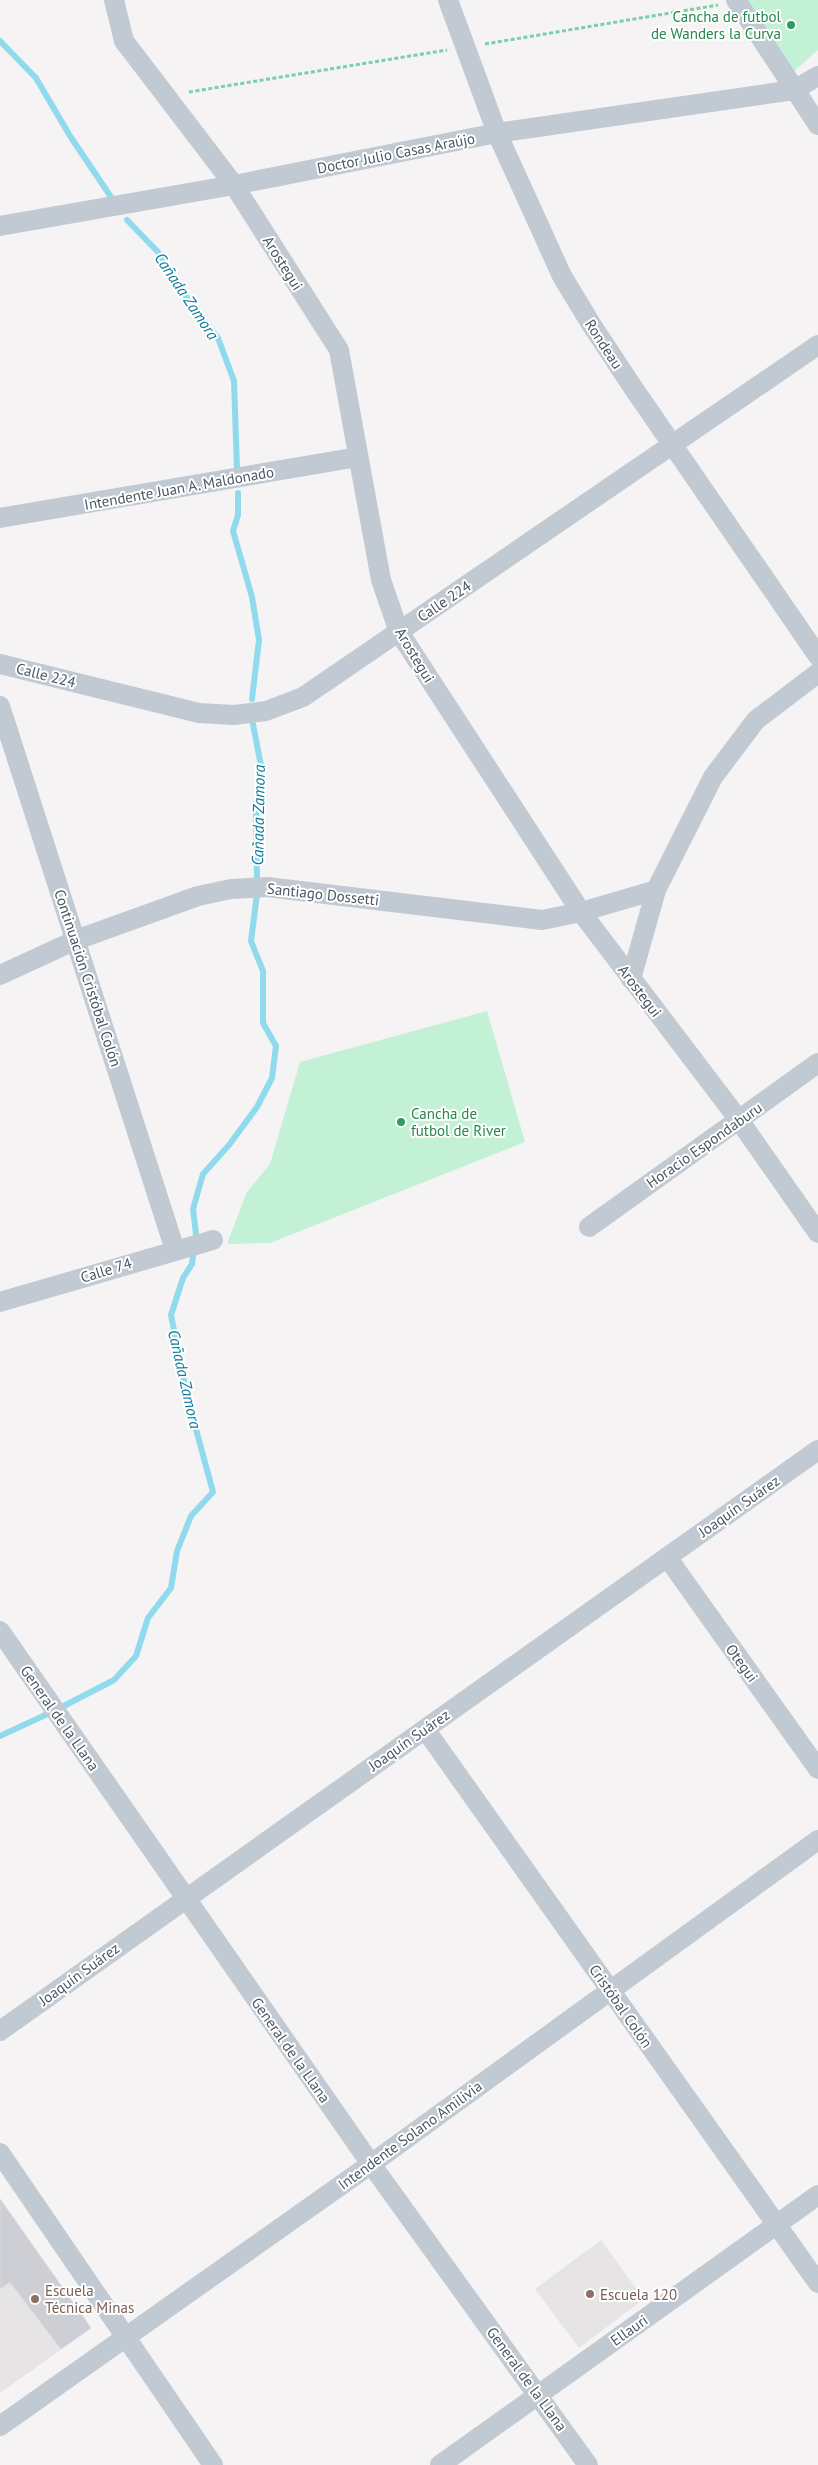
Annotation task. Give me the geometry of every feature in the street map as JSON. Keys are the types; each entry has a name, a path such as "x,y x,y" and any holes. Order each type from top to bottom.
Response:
{"street":[{"name":"Arostegui","path":"114,0 124,42 234,185 339,350 381,580 398,632 581,912 739,1120 818,1233"},
{"name":"Rondeau","path":"448,0 497,133 562,276 591,324 818,656"},
{"path":"736,0 818,125"},
{"path":"794,90 818,76"},
{"name":"Doctor Julio Casas Araújo","path":"0,226 234,185 497,133 794,90"},
{"name":"Calle 224","path":"0,664 199,713 234,715 266,711 303,697 818,345"},
{"name":"Intendente Juan A. Maldonado","path":"0,518 358,457"},
{"path":"631,979 656,890 713,776 756,720 818,673"},
{"name":"Continuación Cristóbal Colón","path":"0,706 76,940 193,1245"},
{"name":"Santiago Dossetti","path":"0,975 76,940 198,896 231,889 267,887 542,920 581,912 656,890"},
{"name":"Horacio Espondaburu","path":"589,1227 818,1063"},
{"name":"Calle 74","path":"0,1302 193,1245"},
{"name":"Joaquín Suárez","path":"0,2031 818,1450"},
{"name":"Otegui","path":"667,1557 818,1769"},
{"name":"General de la Llana","path":"0,1631 372,2164 588,2465"},
{"name":"Cristóbal Colón","path":"425,1729 818,2282"},
{"name":"Intendente Solano Amilivia","path":"0,2426 372,2164 818,1840"},
{"path":"0,2152 213,2465"},
{"name":"Ellauri","path":"440,2465 818,2195"}],"shaded area":[{"name":"Escuela Técnica Minas","path":"0,2199 91,2328 0,2393"},
{"name":"Escuela 120","path":"601,2240 644,2299 579,2348 535,2289"}],"green space":[{"name":"Cancha de futbol de Wanders la Curva","path":"748,0 818,0 818,50 793,72"},
{"name":"Cancha de futbol de River","path":"487,1011 525,1142 270,1243 227,1244 247,1192 270,1164 300,1062"}],"building":[{"path":"0,2199 91,2328 61,2349 10,2282 0,2289"}],"waterway":[{"name":"Cañada Zamora","path":"0,41 36,78 70,136 111,197"},
{"name":"Cañada Zamora","path":"127,220 158,252 194,309 218,338 234,381 237,470"},
{"name":"Cañada Zamora","path":"238,493 238,515 233,531 252,597 259,640 252,699"},
{"name":"Cañada Zamora","path":"252,719 262,771 256,806 257,881"},
{"name":"Cañada Zamora","path":"0,1736 114,1680 136,1656 148,1618 171,1588 177,1551 191,1516 213,1492 187,1396 171,1315 183,1278 192,1264 196,1234 193,1209 203,1174 229,1145 257,1107 272,1078 276,1046 263,1023 263,971 251,941 257,894"}],"place":[{"name":"Cancha de futbol de Wanders la Curva","path":"791,25"},
{"name":"Cancha de futbol de River","path":"401,1122"},
{"name":"Escuela 120","path":"590,2294"},
{"name":"Escuela Técnica Minas","path":"35,2299"}]}
